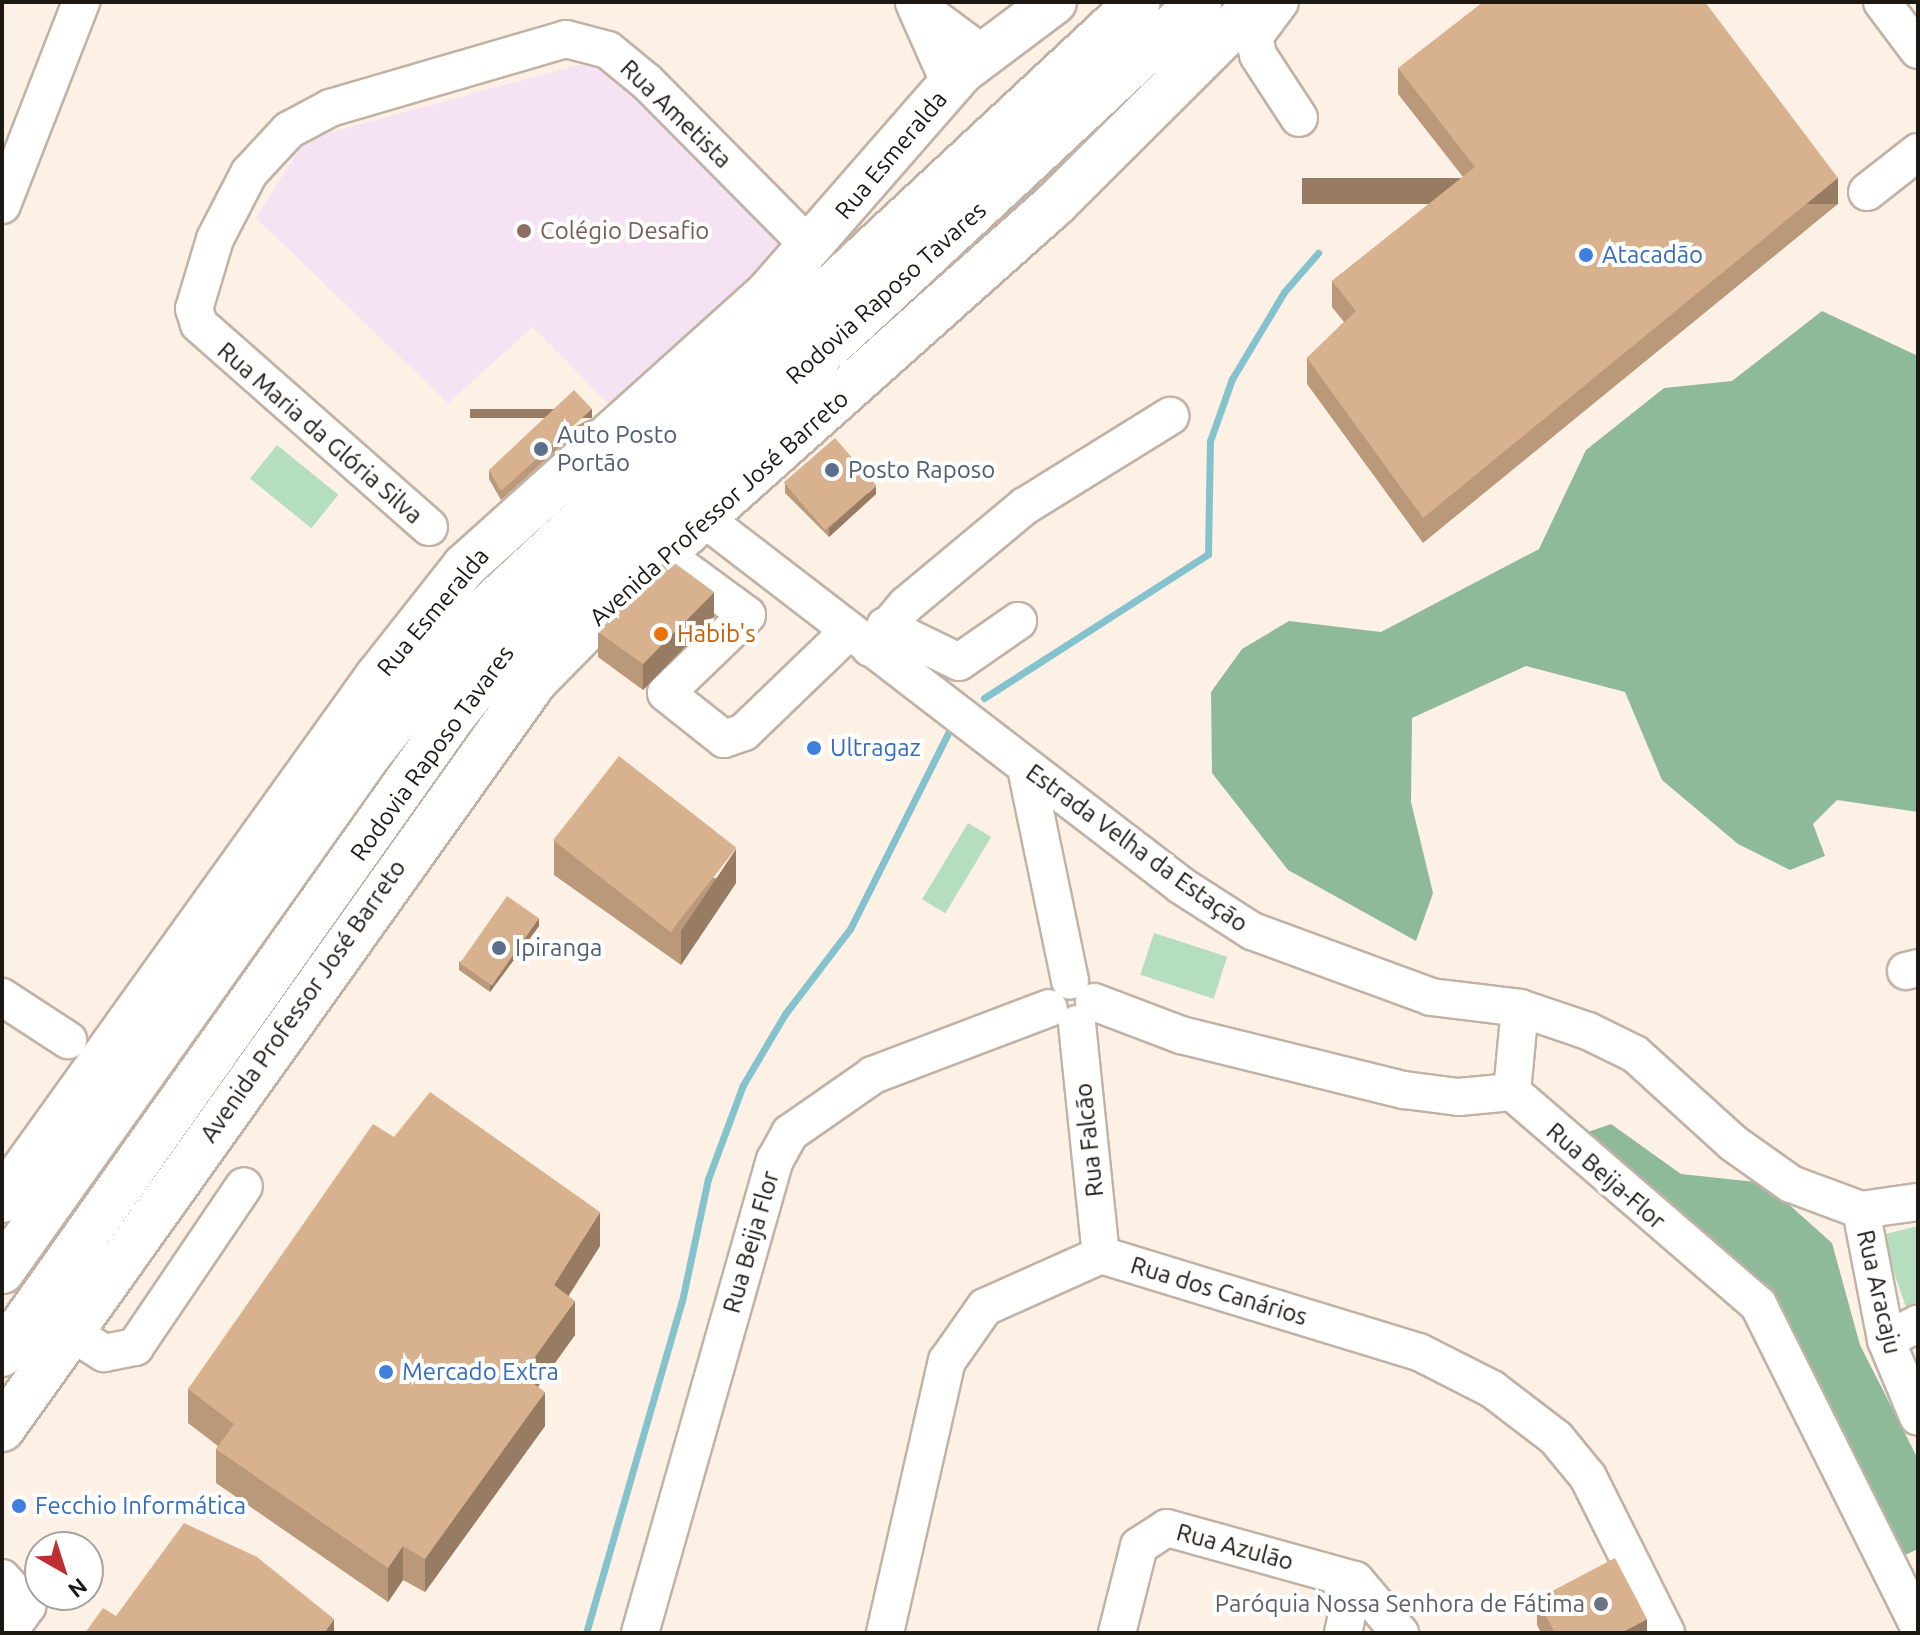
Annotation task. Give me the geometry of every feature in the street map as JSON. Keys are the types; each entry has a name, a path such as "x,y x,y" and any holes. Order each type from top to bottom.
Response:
{"highway":[{"name":"Rua Esmeralda","path":"2,1200 369,687 465,566 811,248 950,84 983,54 1054,2"},
{"name":"Rodovia Raposo Tavares","path":"2,1271 370,753 487,608 1138,2"},
{"name":"Rodovia Raposo Tavares","path":"2,1354 454,715 525,629 1199,2"},
{"name":"Avenida Professor José Barreto","path":"2,1429 495,732 575,639 702,517 1045,214 1258,2"},
{"path":"702,517 805,393 1221,21"}],"street":[{"path":"2,205 81,2"},
{"path":"913,2 983,54"},
{"path":"913,2 950,84"},
{"path":"1221,21 1268,2"},
{"path":"1280,2 1254,37 1258,55 1299,118"},
{"path":"1882,2 1918,50"},
{"name":"Rua Ametista","path":"330,108 525,46 566,39 608,50 811,248"},
{"name":"Rua Maria da Glória Silva","path":"330,108 289,130 249,173 215,239 194,309 212,340 429,527"},
{"path":"1867,192 1918,152"},
{"path":"664,554 747,615 666,693 724,739 744,732 1025,506 1170,416"},
{"name":"Estrada Velha da Estação","path":"702,517 868,635 931,695 1026,768 1252,931 1431,997 1520,1008 1635,1054 1780,1176 1861,1210"},
{"path":"931,695 959,662 1018,621"},
{"path":"868,635 959,662"},
{"name":"Rua Falcão","path":"1026,768 1073,1003 1101,1255"},
{"path":"2,997 68,1040"},
{"path":"1073,1003 1181,1035 1404,1090 1459,1097 1512,1092 1520,1008"},
{"name":"Rua Beija Flor","path":"640,1633 775,1160 790,1133 873,1075 1073,1003"},
{"name":"Rua Beija-Flor","path":"1512,1092 1758,1304 1908,1576 1918,1625"},
{"path":"72,1333 104,1353 135,1347 244,1186"},
{"path":"1861,1210 1918,1202"},
{"name":"Rua Aracaju","path":"1861,1210 1886,1340 1918,1417"},
{"name":"Rua dos Canários","path":"885,1633 947,1361 985,1307 1101,1255 1419,1352 1492,1389 1556,1438 1588,1477 1666,1633"},
{"path":"1886,1340 1918,1324"},
{"name":"Rua Azulão","path":"1117,1633 1139,1546 1167,1528 1355,1580"},
{"path":"2,1578 27,1606 8,1633"},
{"path":"1343,1633 1355,1580"},
{"path":"1355,1580 1400,1633"}],"shaded area":[{"name":"Colégio Desafio","path":"604,58 791,244 614,410 533,327 448,403 256,218 300,148 324,134"}],"green space":[{"path":"1822,311 1918,356 1918,812 1837,800 1813,824 1825,856 1790,870 1738,844 1662,780 1625,692 1526,666 1412,718 1411,802 1433,893 1416,941 1288,870 1212,773 1211,692 1242,649 1289,621 1381,632 1539,549 1586,450 1664,388 1732,381"},
{"path":"277,445 338,495 311,528 250,478"},
{"path":"968,823 991,837 945,913 922,899"},
{"path":"1154,933 1227,957 1214,999 1140,975"},
{"path":"1611,1124 1681,1174 1765,1183 1832,1243 1860,1345 1918,1459 1918,1549 1899,1558 1818,1389 1585,1133"},
{"path":"1918,1226 1918,1311 1909,1316 1881,1235"}],"building":[{"name":"Atacadão","path":"1483,2 1705,2 1838,178 1423,518 1307,358 1356,311 1332,281 1475,167 1398,68"},
{"name":"Auto Posto Portão","path":"574,390 592,409 501,491 489,470"},
{"name":"Posto Raposo","path":"835,438 876,486 825,530 784,483"},
{"path":"668,558 714,592 643,664 598,632"},
{"path":"619,756 736,848 671,932 553,840"},
{"name":"Ipiranga","path":"507,896 539,918 492,986 460,963"},
{"name":"Mercado Extra","path":"430,1092 600,1212 554,1285 575,1301 522,1375 545,1392 425,1559 403,1546 388,1568 216,1449 234,1424 188,1389 373,1124 394,1137"},
{"path":"184,1523 257,1557 334,1619 324,1633 85,1633 104,1609 116,1616"},
{"path":"1615,1558 1647,1619 1621,1633 1555,1633 1537,1599"}],"waterway":[{"path":"984,698 1208,554 1210,441 1232,379 1284,292 1318,253"},
{"path":"586,1633 682,1301 708,1179 743,1085 785,1014 850,929 948,733"}],"place":[{"name":"Colégio Desafio","path":"524,231"},
{"name":"Atacadão","path":"1586,255"},
{"name":"Auto Posto Portão","path":"541,449"},
{"name":"Posto Raposo","path":"832,470"},
{"name":"Habib's","path":"661,634"},
{"name":"Ultragaz","path":"814,748"},
{"name":"Ipiranga","path":"499,948"},
{"name":"Mercado Extra","path":"386,1372"},
{"name":"Fecchio Informática","path":"19,1506"},
{"name":"Paróquia Nossa Senhora de Fátima","path":"1601,1604"}]}
